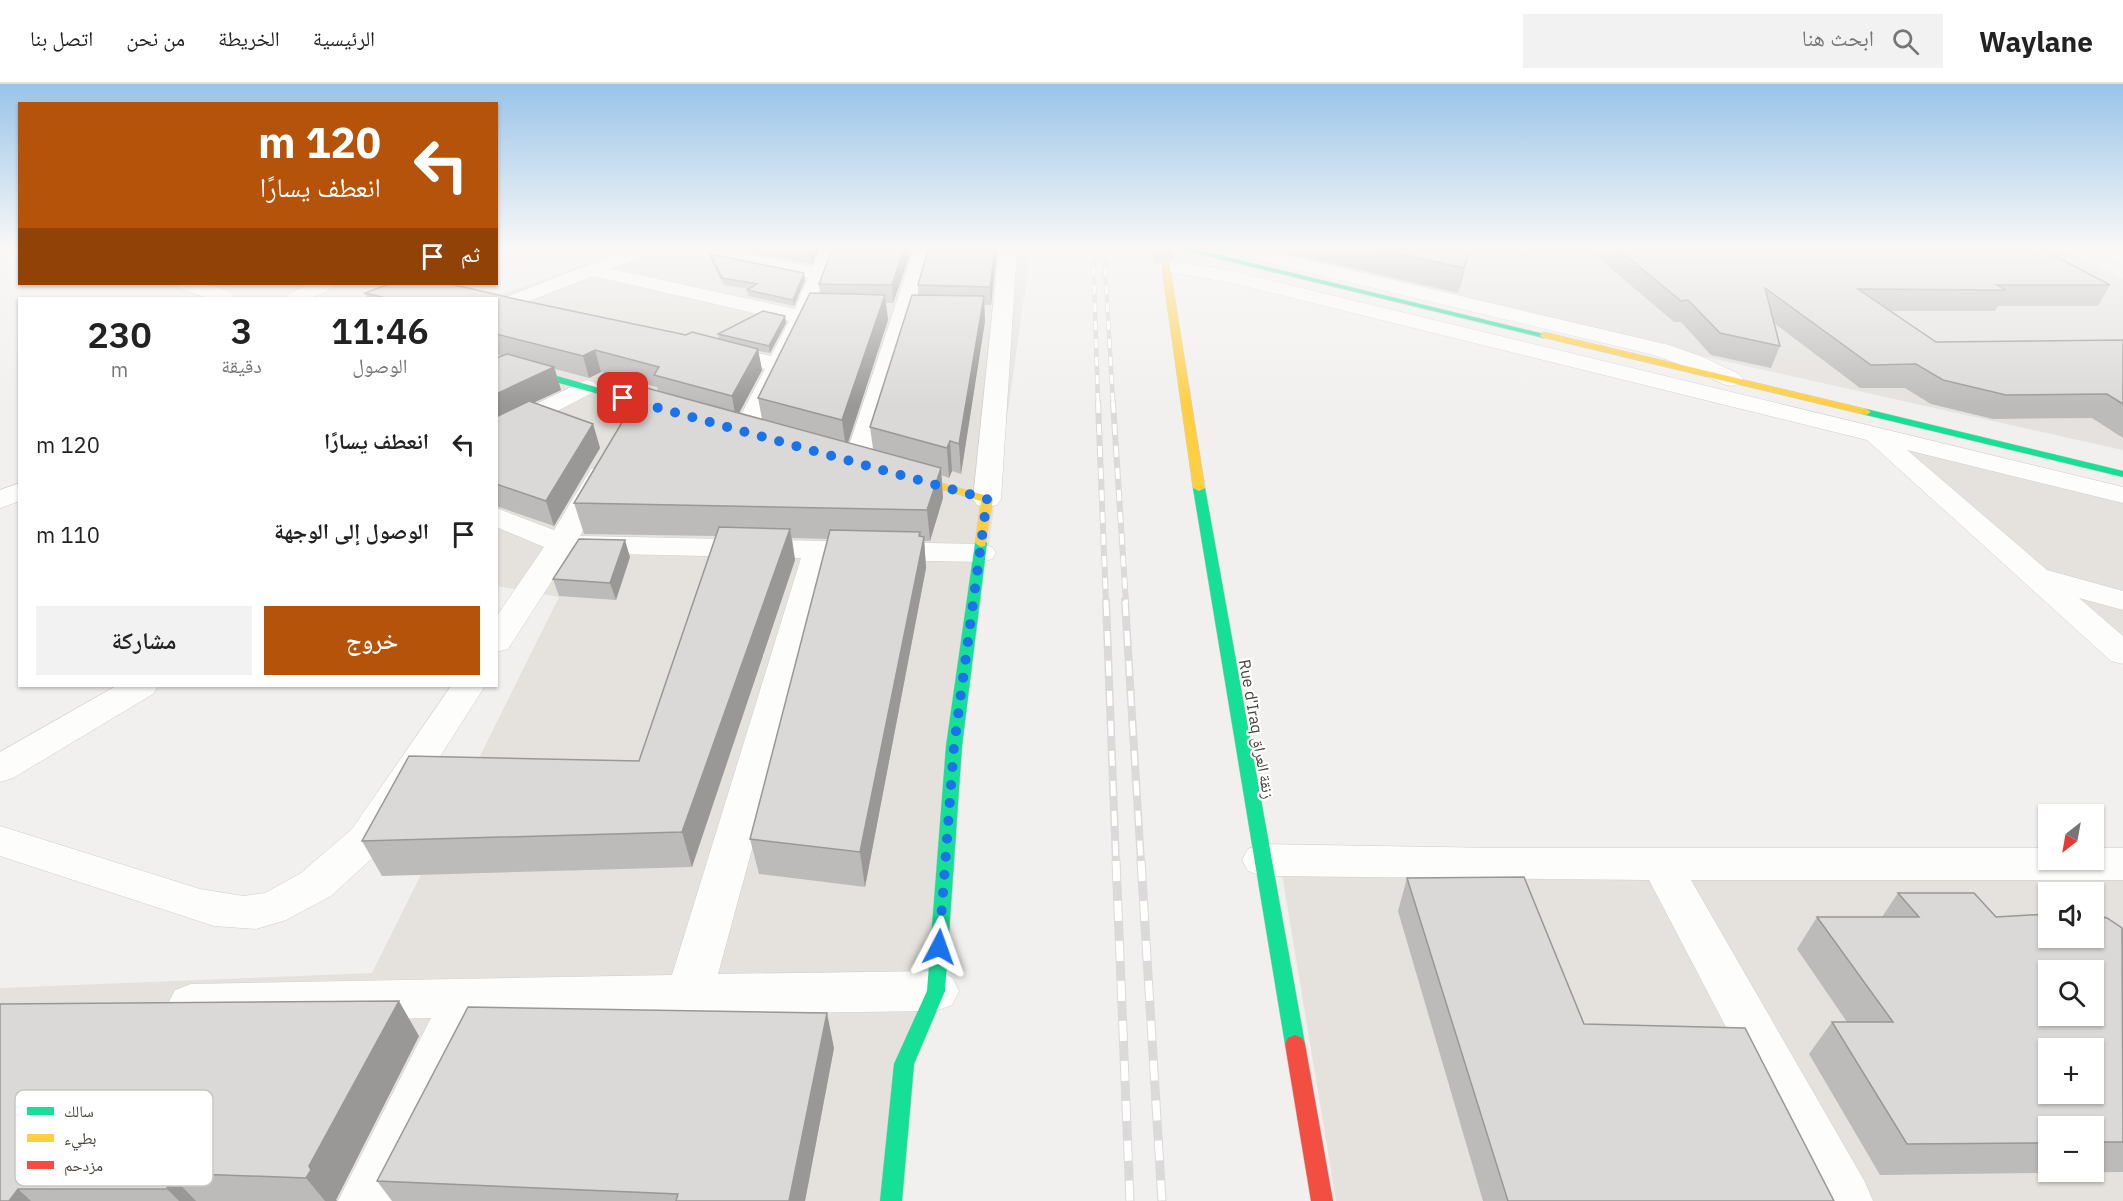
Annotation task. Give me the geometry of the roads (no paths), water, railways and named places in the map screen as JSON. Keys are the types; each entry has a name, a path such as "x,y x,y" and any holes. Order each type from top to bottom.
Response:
{"street":[{"path":"498,307 515,301"},
{"path":"522,301 552,309"},
{"path":"741,301 803,314 827,311"},
{"path":"745,432 808,301"},
{"path":"857,461 908,301"},
{"path":"891,1201 904,1064 936,992 954,746 987,499 994,313 997,301"},
{"name":"Rue d'Iraq زنقة العراق","path":"1171,301 1198,481 1322,1201"},
{"path":"1330,301 2123,495"},
{"path":"1400,301 2123,474"},
{"path":"1456,301 1650,347 1695,362 1731,380"},
{"path":"699,345 778,365"},
{"path":"502,367 586,387 635,413 693,417"},
{"path":"498,433 586,387"},
{"path":"1875,435 2123,654"},
{"path":"498,639 561,544 612,453"},
{"path":"890,471 987,499"},
{"path":"0,500 18,491"},
{"path":"498,517 561,544 981,553"},
{"path":"689,995 819,549"},
{"path":"2035,576 2123,601"},
{"path":"0,769 139,687"},
{"path":"0,841 189,902 240,913 259,911 279,905 319,882 346,862 366,840 467,687"},
{"path":"1262,860 1661,864 2123,864"},
{"path":"1661,864 1846,1201"},
{"path":"155,1005 465,997 936,992"},
{"path":"365,1201 465,997"}],"railway":[{"path":"1095,301 1098,403"},
{"path":"1107,301 1113,403"},
{"path":"1098,402 1106,603"},
{"path":"1113,402 1126,603"},
{"path":"1106,601 1116,863"},
{"path":"1125,601 1141,863"},
{"path":"1116,861 1130,1201"},
{"path":"1141,861 1162,1201"}]}
